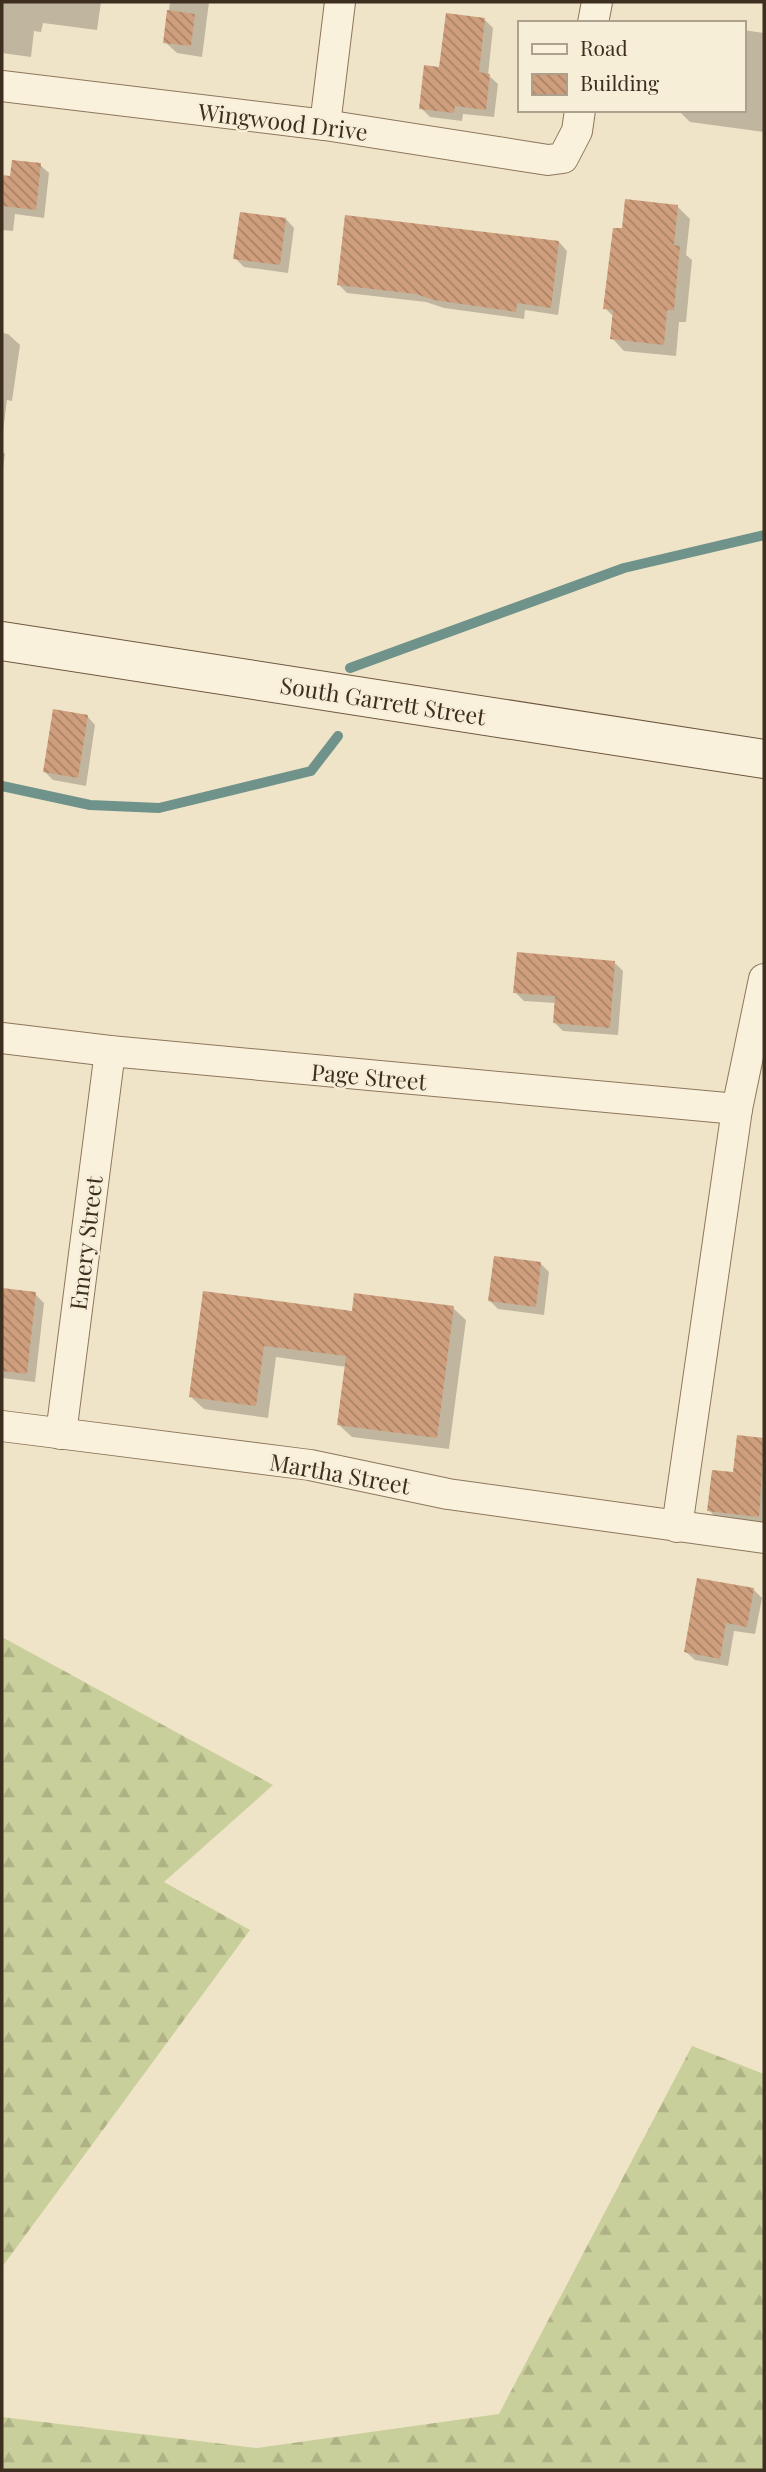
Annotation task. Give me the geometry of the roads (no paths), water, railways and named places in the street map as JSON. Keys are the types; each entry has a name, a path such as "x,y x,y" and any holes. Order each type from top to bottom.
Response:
{"street":[{"path":"325,125 340,2"},
{"path":"593,21 597,2"},
{"name":"Wingwood Drive","path":"2,86 325,125 548,160 563,158 577,131 580,112"},
{"name":"South Garrett Street","path":"2,641 764,759"},
{"path":"677,1527 737,1109 764,979"},
{"name":"Page Street","path":"2,1038 110,1051 737,1109"},
{"name":"Emery Street","path":"61,1434 110,1051"},
{"name":"Martha Street","path":"2,1426 310,1465 448,1494 764,1538"}],"waterway":[{"path":"350,668 624,568 764,535"},
{"path":"2,786 90,805 159,808 311,771 338,736"}]}
